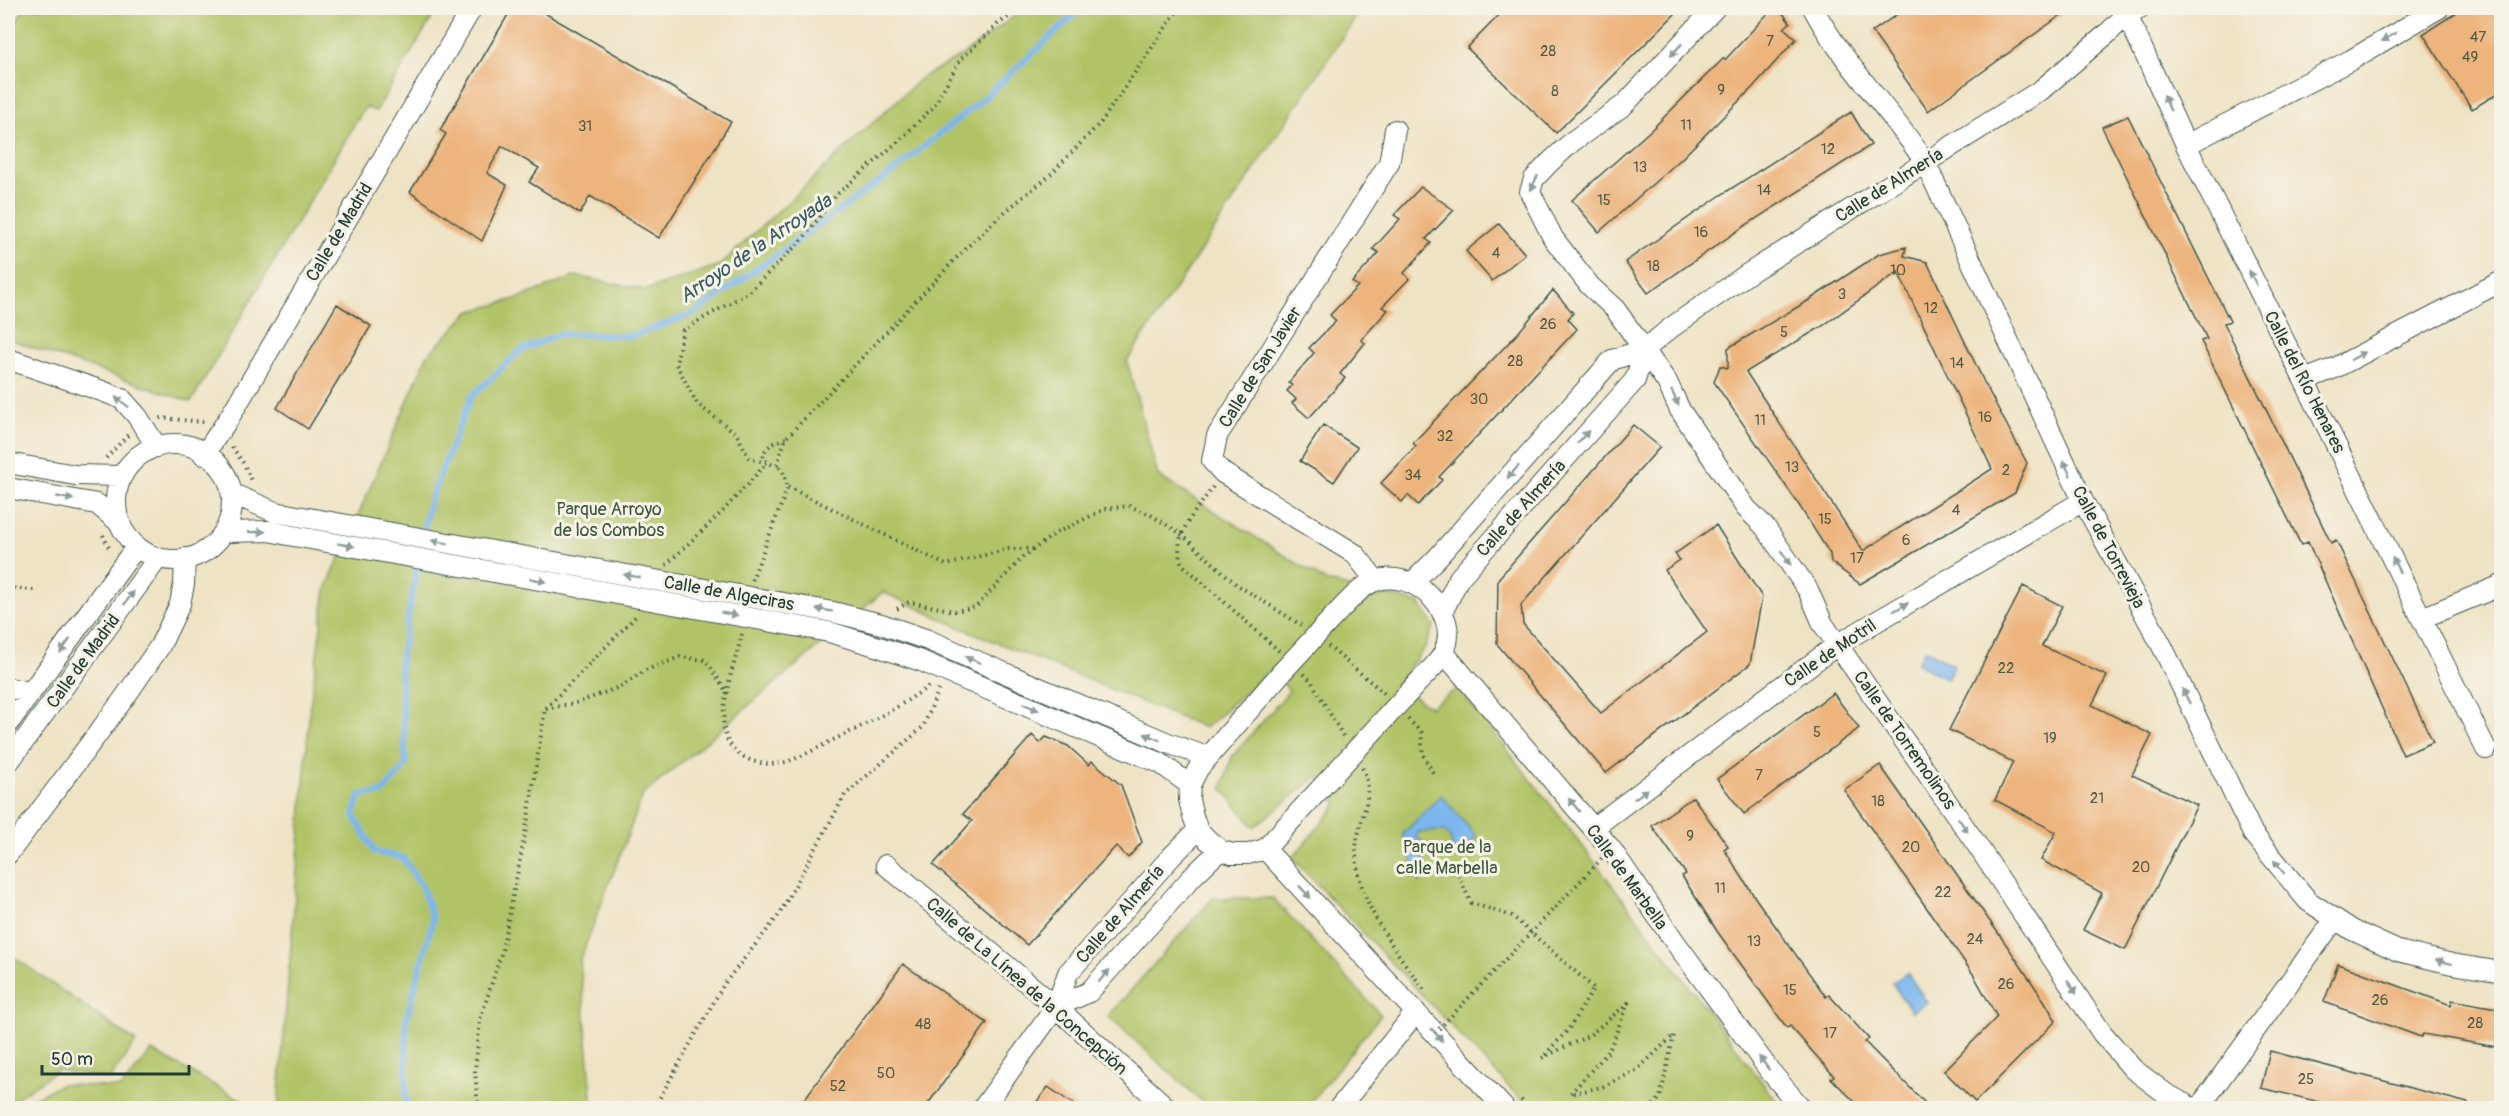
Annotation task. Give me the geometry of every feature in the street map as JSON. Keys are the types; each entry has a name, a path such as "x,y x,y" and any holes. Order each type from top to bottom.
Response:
{"street":[{"name":"Calle de Madrid","path":"204,455 235,408 472,8"},
{"name":"Calle de Torremolinos","path":"1715,8 1624,105 1573,141 1534,179 1530,192 1537,210 1553,238 1590,286 1616,309 1645,348 1667,381 1680,410 1746,508 1765,527 1808,590 1823,624 1977,845 2102,1033 2133,1069 2164,1093 2193,1108"},
{"name":"Calle de Torrevieja","path":"1813,8 1825,30 1906,133 1925,162 2083,501 2162,646 2253,834 2308,901 2352,930 2398,951 2452,964 2502,972"},
{"path":"2186,145 2350,60 2439,8"},
{"name":"Calle de Almería","path":"1412,583 1437,558 1612,360 1645,348 1749,273 2041,90 2108,33 2130,9"},
{"name":"Calle del Río Henares","path":"2130,9 2186,145 2486,749"},
{"name":"Calle de San Javier","path":"1376,581 1355,554 1223,473 1212,461 1217,436 1389,163 1395,130"},
{"path":"2304,380 2335,368 2502,281"},
{"name":"Calle de Almería","path":"1442,613 1459,578 1635,380 1645,348"},
{"path":"8,359 122,399 137,416 157,447"},
{"path":"178,444 204,455 219,463 228,478 233,494 233,511 225,532 211,548 185,558 158,558 136,547 127,538 117,506 121,476 139,455 157,447 178,444"},
{"path":"8,463 75,475 121,476"},
{"path":"8,488 97,504 121,524"},
{"name":"Calle de Algeciras","path":"233,494 275,512 833,612 888,617 928,640 1168,743 1207,757"},
{"name":"Calle de Motril","path":"1593,828 1838,644 2083,501"},
{"name":"Calle de Algeciras","path":"225,532 270,531 830,632 946,672 1160,763 1190,785"},
{"name":"Calle de Madrid","path":"8,724 136,547"},
{"name":"Calle de Madrid","path":"8,763 158,558"},
{"path":"8,854 125,697 160,646 180,604 184,584 185,558"},
{"path":"1396,579 1412,583 1424,589 1442,613 1449,630 1444,652 1264,849 1248,854 1232,854 1220,850 1198,830 1189,800 1190,785 1207,757 1282,672 1356,594 1376,581 1396,579"},
{"path":"2422,618 2502,585"},
{"name":"Calle de Marbella","path":"1444,652 1611,849 1682,952 1770,1071 1801,1108"},
{"path":"8,688 31,692"},
{"name":"Calle de Almería","path":"984,1108 1056,1008 1068,973 1171,857 1198,830"},
{"path":"1264,849 1504,1108"},
{"name":"Calle de Almería","path":"1056,1008 1089,992 1194,875 1220,850"},
{"name":"Calle de La Línea de la Concepción","path":"886,865 1056,1008 1167,1108"},
{"path":"2199,1108 2335,919"},
{"path":"1340,1108 1416,1012"}],"path":[{"path":"751,583 788,487 783,472 777,464 749,458 735,433 698,405 676,364 683,330 749,292 802,240 837,194 900,140 933,107 960,60 998,24 1021,8"},
{"path":"767,463 763,455 766,449 786,438 963,251 1002,214 1049,176 1101,122 1179,8"},
{"path":"777,464 786,438"},
{"path":"664,568 670,559 722,512 767,463"},
{"path":"788,487 946,565 1009,549 1035,549"},
{"path":"888,617 909,602 955,610 976,607 987,597 1000,579 1056,533 1105,509 1128,506 1151,514 1181,534"},
{"path":"97,527 111,553"},
{"path":"8,588 34,590"},
{"path":"478,1108 475,1071 480,1020 501,951 527,824 545,709 633,621 638,612"},
{"path":"742,632 728,694 724,731 735,752 745,759 758,762 788,761 871,722 909,700 946,672"},
{"path":"545,709 580,702 622,686 646,670 680,657 706,660 728,694"},
{"path":"654,1108 724,984 779,915 845,795 923,727 946,672"},
{"path":"1435,1033 1611,849"},
{"path":"1456,870 1471,903 1512,916 1594,988 1568,1030 1542,1058 1590,1035 1628,1003 1609,1051 1570,1094 1602,1087 1637,1070 1674,1035 1660,1098 1651,1108"}],"green space":[{"path":"24,8 438,8 376,111 365,107 191,402 8,339 8,37"},
{"name":"Parque Arroyo de los Combos","path":"1025,8 1362,8 1127,361 1158,476 1327,582 1419,603 1434,626 1425,647 1397,685 1430,707 1458,688 1558,814 1782,1108 1529,1108 1292,858 1338,804 1318,776 1254,827 1222,788 1232,757 1289,691 1272,668 1205,728 959,627 883,592 643,795 580,960 593,1108 278,1108 310,707 326,589 427,356 469,312 519,298 576,276 646,290 720,265 921,78 961,56"},
{"path":"1213,898 1273,898 1381,1015 1306,1108 1209,1108 1108,1016"},
{"path":"8,953 136,1042 110,1079 57,1070 8,1104"},
{"path":"152,1051 256,1108 13,1108 62,1084 121,1088"}],"water":[{"path":"1925,649 1954,665 1947,679 1917,663"},
{"path":"1441,795 1477,837 1451,859 1452,844 1450,837 1444,831 1418,832 1417,837 1425,844 1420,884 1403,834"},
{"path":"1907,973 1927,1002 1912,1012 1892,983"}],"building":[{"path":"512,8 536,8 731,122 659,238 590,196 580,214 529,182 539,168 502,146 487,173 507,185 482,241 410,192 446,134 440,130"},
{"path":"1506,8 1681,8 1556,133 1467,48"},
{"path":"1773,8 1779,8 1790,23 1784,28 1796,39 1753,87 1681,159 1599,232 1572,200 1651,130 1724,58 1725,60"},
{"path":"1906,8 2071,8 1928,111 1872,32"},
{"path":"2463,8 2502,8 2502,91 2472,109 2423,34"},
{"path":"1851,112 1871,145 1743,227 1648,293 1625,262 1721,195"},
{"path":"2128,116 2230,321 2224,323 2331,543 2336,540 2433,742 2403,755 2308,542 2301,545 2201,341 2207,339 2102,127"},
{"path":"1421,187 1454,210 1426,239 1431,243 1404,273 1409,279 1382,307 1388,310 1361,340 1365,343 1340,374 1345,378 1309,418 1292,403 1296,399 1287,391 1292,385 1288,383 1314,353 1309,348 1336,321 1330,315 1358,286 1352,282 1379,253 1373,249 1400,219 1394,215"},
{"path":"1499,224 1525,254 1492,281 1466,251"},
{"path":"1906,247 1904,256 1927,262 1984,382 2027,463 2015,493 1860,584 1831,562 1830,554 1795,499 1714,382 1720,366 1728,368 1728,348 1806,302 1879,254","holes":["1898,272 1992,469 1863,551 1746,372 1821,327"]},
{"path":"1553,290 1573,313 1568,319 1577,329 1439,477 1442,480 1418,505 1408,495 1402,502 1381,483 1416,446 1413,443 1518,333"},
{"path":"337,304 371,326 308,429 277,408"},
{"path":"1323,425 1357,447 1334,482 1300,461"},
{"path":"1633,425 1660,447 1521,605 1523,624 1601,713 1707,632 1665,570 1680,560 1675,554 1716,525 1762,597 1750,664 1606,773 1497,644 1498,579"},
{"path":"2023,586 2062,606 2042,646 2107,676 2092,705 2152,735 2132,775 2197,805 2125,950 2083,930 2102,893 2041,860 2056,832 1995,800 2013,762 1949,730"},
{"path":"1833,693 1859,728 1744,814 1717,779"},
{"path":"1032,735 1040,743 1046,737 1068,746 1089,765 1092,761 1121,785 1142,842 1128,858 1116,846 1027,945 933,865 972,821 963,814"},
{"path":"1880,765 2010,950 2056,1021 1975,1102 1944,1071 1997,1017 1973,974 1844,790"},
{"path":"1693,797 1728,846 1724,849 1756,899 1826,997 1829,995 1869,1039 1865,1042 1930,1108 1861,1108 1831,1078 1834,1076 1790,1026 1787,1028 1717,931 1682,876 1686,874 1652,826"},
{"path":"903,964 987,1023 925,1108 798,1108"},
{"path":"2338,964 2451,1005 2452,1000 2502,1009 2502,1048 2423,1034 2421,1037 2324,1002"},
{"path":"2270,1051 2468,1103 2467,1108 2345,1108 2261,1088"},
{"path":"1048,1087 1079,1108 1032,1108"}],"waterway":[{"name":"Arroyo de la Arroyada","path":"423,534 430,500 471,397 520,351 560,334 633,336 695,313 889,175 983,99 1082,8"},
{"name":"Arroyo de la Arroyada","path":"406,1108 406,1020 433,920 422,887 403,858 375,852 354,816 360,795 382,793 406,765 400,662 418,562"}],"park label":[{"name":"Parque de la calle Marbella","path":"1447,857"}]}
